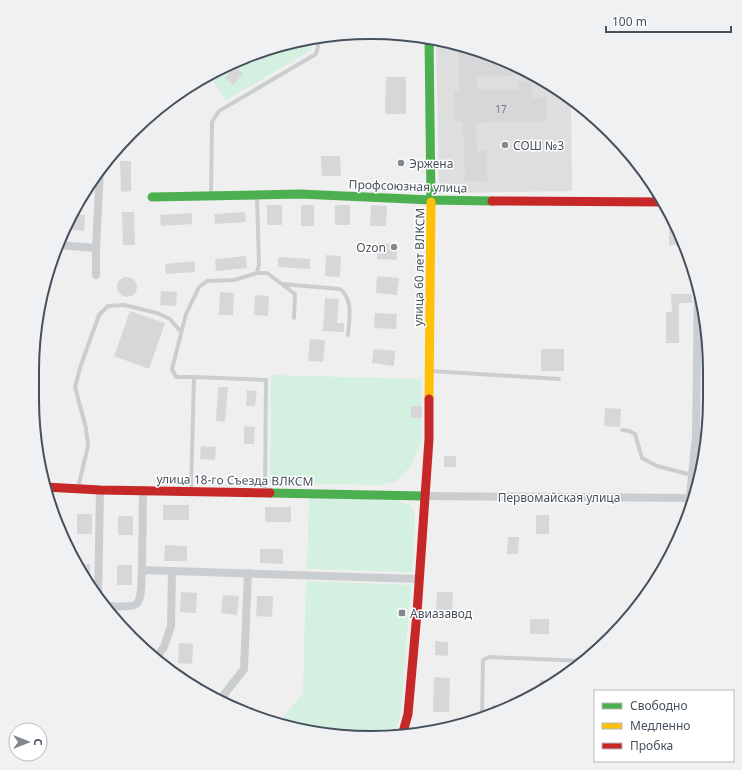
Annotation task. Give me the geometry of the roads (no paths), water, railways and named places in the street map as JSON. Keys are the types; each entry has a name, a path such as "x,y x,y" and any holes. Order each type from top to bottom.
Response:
{"street":[{"name":"улица 60 лет ВЛКСМ","path":"404,729 408,714 428,439 431,200 429,44"},
{"path":"96,275 99,181"},
{"name":"Профсоюзная улица","path":"152,197 300,194 431,200 657,202"},
{"path":"64,245 96,248"},
{"path":"692,485 696,436 698,311"},
{"name":"улица 18-го Съезда ВЛКСМ","path":"51,487 100,490 424,496"},
{"path":"98,587 100,490"},
{"path":"112,606 133,607 138,603 141,596 143,490"},
{"name":"Первомайская улица","path":"424,496 688,498"},
{"path":"142,570 419,579"},
{"path":"159,654 164,647 171,626 172,571"},
{"path":"223,696 244,669 248,573"}],"lane":[{"path":"211,196 212,122 219,111 316,54 319,43"},
{"path":"257,195 260,264 257,273"},
{"path":"265,492 266,380 176,377 172,369 186,314 199,287 207,281 234,280 257,273 267,273 295,294 294,318"},
{"path":"282,284 340,288 346,293 349,303 348,335"},
{"path":"78,489 88,446 86,428 75,387 81,365 99,315 108,306 124,304 157,313 170,319 181,332"},
{"path":"429,371 559,379"},
{"path":"191,492 194,377"},
{"path":"622,430 636,434 642,458 657,466 692,475"},
{"path":"482,712 484,660 489,657 575,661"}],"place":[{"name":"СОШ №3","path":"505,145"},
{"name":"Эржена","path":"401,163"},
{"name":"Ozon","path":"394,247"},
{"name":"Авиазавод","path":"402,613"}]}
